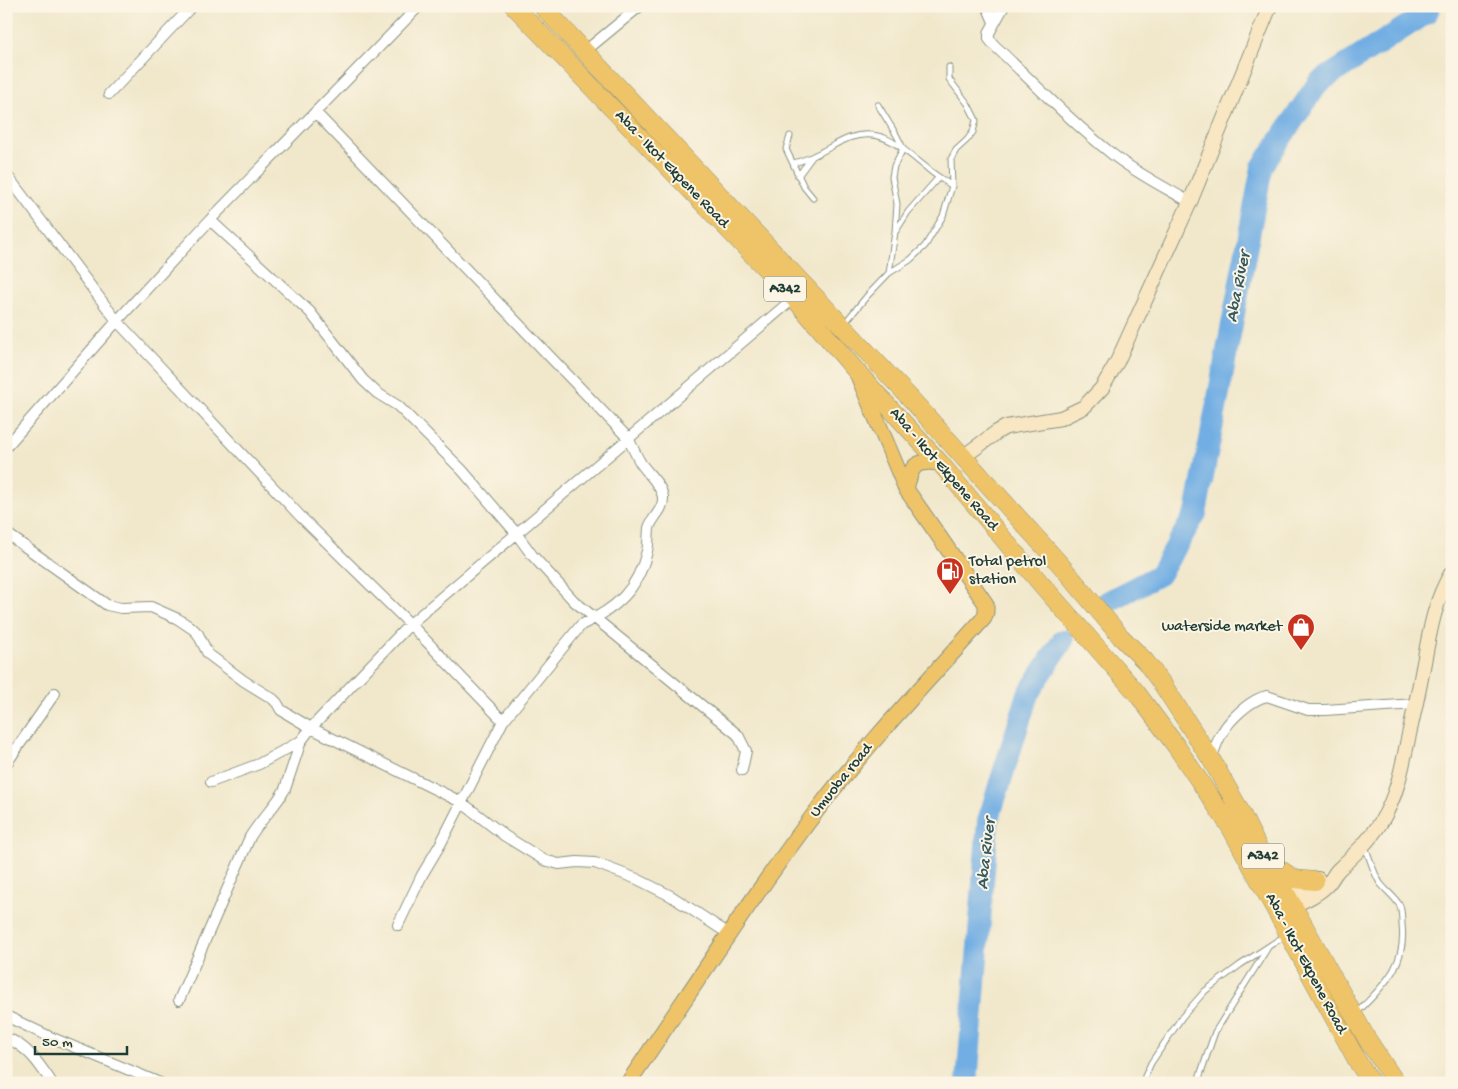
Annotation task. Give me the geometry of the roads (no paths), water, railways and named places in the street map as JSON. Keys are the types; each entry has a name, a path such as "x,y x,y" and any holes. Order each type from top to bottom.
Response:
{"highway":[{"name":"Aba - Ikot Ekpene Road","path":"514,6 794,298 857,372 940,463 1042,585 1136,692 1176,746 1283,906 1396,1083"},
{"name":"Aba - Ikot Ekpene Road","path":"542,6 910,398 1058,563 1121,637 1145,661 1163,684 1211,759 1238,807 1264,860 1283,906 1288,934 1359,1064 1372,1083"},
{"path":"1264,860 1295,879 1315,881"}],"main road":[{"name":"Umuoba road","path":"628,1083 729,934 819,809 915,693 984,618 986,612 986,604 906,489 857,372"},
{"path":"906,489 914,466 920,462 940,463"}],"street":[{"path":"109,94 192,6"},
{"path":"6,447 117,321 210,220 419,6"},
{"path":"584,52 640,6"},
{"path":"987,6 994,22"},
{"path":"1004,6 994,22 989,33 989,39 1113,155 1190,202"},
{"path":"963,457 1006,427 1061,418 1084,408 1102,388 1117,362 1190,202 1270,6"},
{"path":"315,112 628,438 640,461 661,490 663,499 661,508 649,527 648,548 633,587 623,598 581,625 503,721 422,875 398,925"},
{"path":"6,174 117,321 301,517 410,624 503,721"},
{"path":"210,220 310,312 363,380 377,393 398,406 462,470 516,533 532,555 574,601 738,735 746,751 742,770"},
{"path":"179,1000 250,837 285,789 301,742 311,728 410,624 794,298"},
{"path":"6,533 107,605 121,608 151,607 186,624 198,634 208,654 244,681 277,702 281,710 311,728 461,802 505,836 544,860 559,864 595,862 637,879 671,896 729,934"},
{"path":"1283,906 1319,891 1329,884 1333,875 1364,844 1381,823 1398,782 1436,604 1452,572"},
{"path":"6,764 55,693"},
{"path":"1211,759 1226,726 1241,711 1261,697 1268,696 1308,710 1416,704"},
{"path":"211,782 259,764 301,742"},
{"path":"1283,906 1315,881 1322,877 1333,875"},
{"path":"6,1016 48,1036 160,1083"},
{"path":"6,1038 12,1040 34,1056 52,1083"}],"lane":[{"path":"842,327 889,272 910,260 925,246 943,216 952,186 951,159 956,150 973,132 976,120 968,104 949,79 949,67"},
{"path":"878,105 903,149"},
{"path":"794,163 813,156 848,138 861,134 875,135 892,141 952,186"},
{"path":"790,136 786,149 804,187 813,198"},
{"path":"889,272 897,204 892,178 894,166 903,149"},
{"path":"798,176 813,156"},
{"path":"895,232 908,212 939,177"},
{"path":"1354,1016 1377,992 1396,968 1402,951 1403,933 1400,908 1396,900 1387,892 1377,878 1364,844"},
{"path":"1142,1083 1151,1063 1177,1025 1205,991 1240,965 1288,934"},
{"path":"1198,1081 1215,1032 1267,948"}],"waterway":[{"name":"Aba River","path":"1107,602 1159,575 1196,513 1262,167 1318,83 1427,13 1430,6"},
{"name":"Aba River","path":"967,1083 988,821 1028,694 1063,640"}],"place":[{"name":"Total petrol station","path":"950,595"},
{"name":"waterside market","path":"1301,651"}]}
